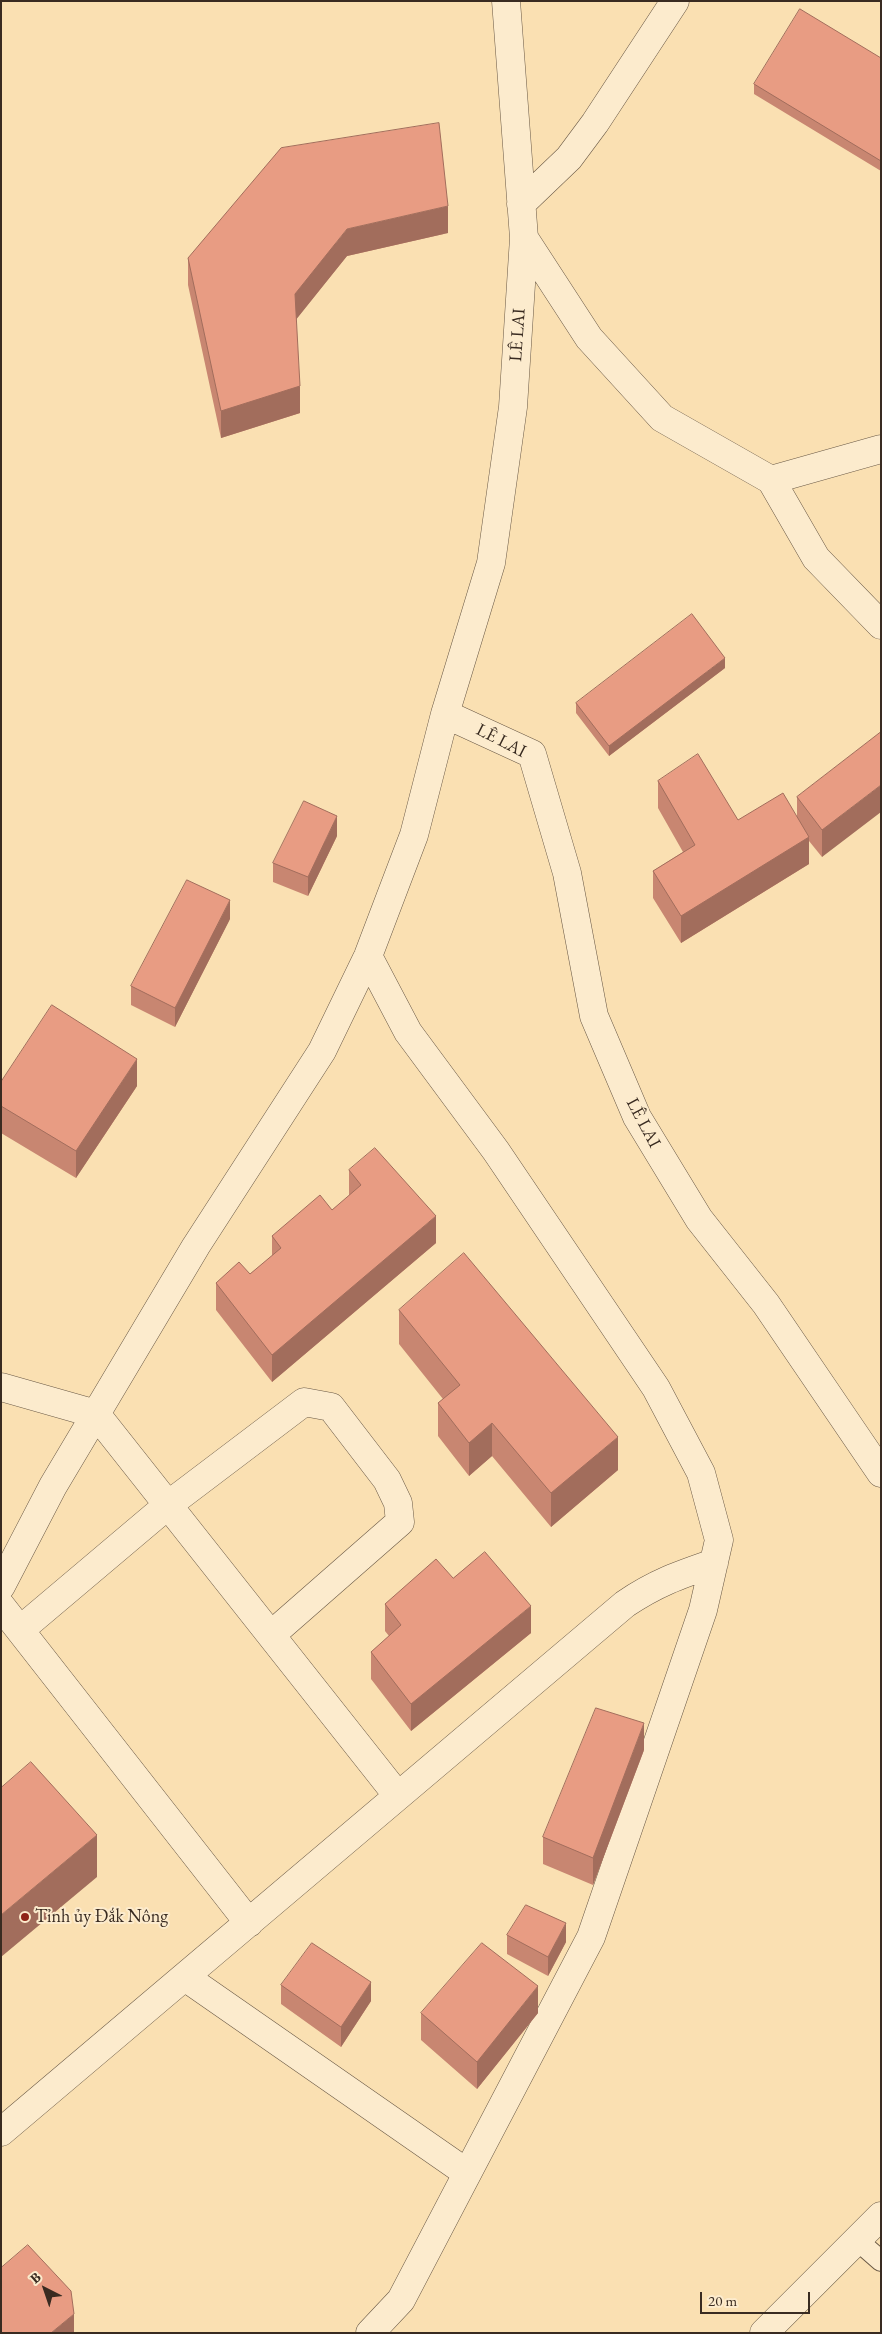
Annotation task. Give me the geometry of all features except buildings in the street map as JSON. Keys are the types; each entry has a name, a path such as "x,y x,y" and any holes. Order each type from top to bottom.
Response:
{"street":[{"name":"LÊ LAI","path":"506,1 524,238 513,407 491,563 445,714 532,754 567,873 594,1016 637,1117 699,1220 766,1304 881,1473"},
{"path":"521,204 575,151 595,124 675,1"},
{"path":"524,238 589,338 662,418 772,480 816,558 881,625"},
{"path":"772,480 881,449"},
{"path":"1,1586 53,1486 196,1246 322,1051 368,956 414,835 445,714"},
{"path":"368,956 408,1032 496,1151 656,1388 701,1473 719,1540 703,1610 591,1937 401,2300 370,2333"},
{"path":"1,1387 96,1414 398,1796"},
{"path":"20,1630 168,1505 304,1402 331,1407 387,1480 398,1503 400,1522 271,1635"},
{"path":"1,2132 626,1604 666,1579 714,1563"},
{"path":"1,1606 249,1923"},
{"path":"185,1977 467,2173"},
{"path":"764,2333 881,2216"}],"lane":[{"path":"857,2240 881,2261"}],"place":[{"name":"Tỉnh ủy Đắk Nông","path":"25,1917"}]}
